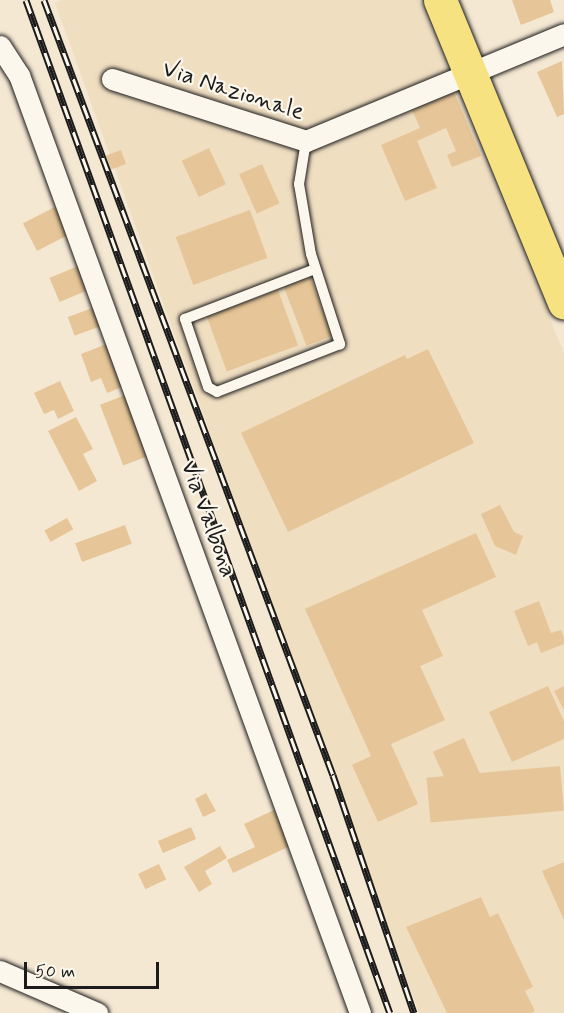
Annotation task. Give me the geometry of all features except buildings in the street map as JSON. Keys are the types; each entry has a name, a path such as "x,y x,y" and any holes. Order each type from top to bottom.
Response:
{"main road":[{"path":"440,0 564,303"}],"street":[{"name":"Via Nazionale","path":"112,79 306,141 470,71 564,34"},
{"name":"Via Valbona","path":"0,46 20,75 360,1013"},
{"path":"0,971 97,1013"}],"lane":[{"path":"306,141 299,184 315,269 340,345 335,351 217,392 208,387 185,319 315,269"}],"shaded area":[{"path":"61,0 419,0 564,353 564,1013 419,1013 55,3"}],"railway":[{"path":"26,0 390,1013"},
{"path":"44,0 333,775 414,1013"}]}
